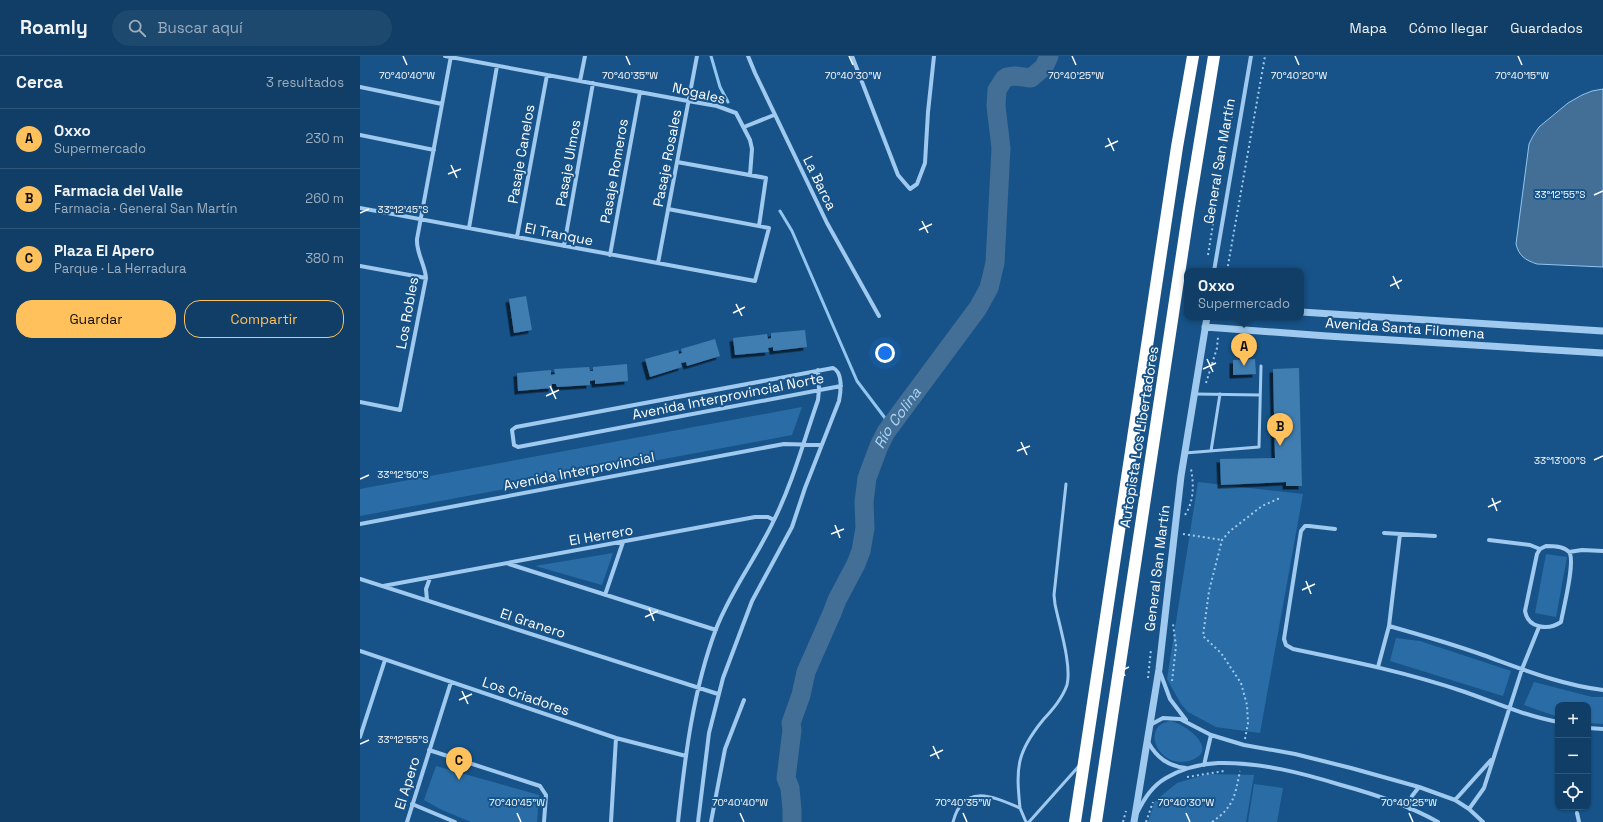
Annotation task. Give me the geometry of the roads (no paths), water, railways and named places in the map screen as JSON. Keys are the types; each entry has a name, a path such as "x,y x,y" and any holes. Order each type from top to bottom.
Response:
{"highway":[{"name":"Autopista Los Libertadores","path":"1075,822 1177,147 1193,56"},
{"name":"Autopista Los Libertadores","path":"1096,822 1188,208 1214,56"}],"street":[{"name":"Nogales","path":"445,56 717,106 736,113 744,127"},
{"path":"580,81 585,56"},
{"name":"Pasaje Rosales","path":"658,263 697,56"},
{"name":"La Barca","path":"748,56 774,114 827,223 879,316"},
{"path":"852,56 898,175 910,189 918,184 925,163 928,112 934,56"},
{"name":"General San Martín","path":"1214,268 1251,56"},
{"name":"Los Robles","path":"360,402 400,410 426,278 416,246 451,57"},
{"path":"470,228 497,66"},
{"name":"Pasaje Canelos","path":"517,237 547,75"},
{"name":"Pasaje Ulmos","path":"564,246 593,83"},
{"path":"360,87 442,104"},
{"name":"Pasaje Romeros","path":"610,254 640,92"},
{"path":"750,176 752,149 744,127 774,114"},
{"path":"360,135 434,150"},
{"path":"668,210 760,226 766,178 677,162"},
{"name":"El Tranque","path":"360,208 755,281 769,228 760,226"},
{"path":"360,266 426,278"},
{"name":"Avenida Santa Filomena","path":"1304,312 1603,331"},
{"name":"General San Martín","path":"1135,819 1159,669 1174,532 1185,453 1199,394 1206,320"},
{"name":"Avenida Santa Filomena","path":"1205,327 1603,353"},
{"name":"Avenida Interprovincial Norte","path":"836,369 839,373 841,386 518,447 514,446 512,430 516,427 818,370 836,369"},
{"path":"678,822 686,756 698,688 704,665 716,630 733,592 774,520 790,484 818,400 818,370"},
{"path":"698,822 709,733 718,694 752,601 792,528 805,488 839,401 841,386"},
{"name":"Avenida Interprovincial","path":"360,524 784,444 822,445"},
{"name":"El Herrero","path":"383,586 755,517 768,517 774,520"},
{"path":"1335,529 1309,526 1302,528 1285,642 1288,647 1293,650 1378,667 1465,692 1509,709 1555,721"},
{"path":"1384,533 1435,536"},
{"path":"1378,667 1389,626 1400,534"},
{"path":"1489,540 1530,545 1540,549"},
{"path":"605,595 623,542"},
{"path":"1569,552 1572,563 1561,622 1550,627 1539,627 1530,622 1526,617 1525,611 1535,560 1540,549 1546,546 1557,547 1569,552 1582,550 1603,551"},
{"path":"508,564 716,630"},
{"path":"427,600 426,589 430,578"},
{"name":"El Granero","path":"360,579 718,694"},
{"path":"1389,626 1541,676 1588,688 1603,690"},
{"path":"1469,809 1484,788 1492,759 1522,669 1539,627"},
{"name":"Los Criadores","path":"360,651 616,738 686,756"},
{"path":"360,737 385,660"},
{"path":"1159,669 1170,699 1186,720"},
{"name":"El Apero","path":"407,822 451,682"},
{"path":"711,822 725,749 744,700"},
{"path":"1150,725 1168,717 1186,720 1211,735 1244,745 1295,754 1419,787 1455,800 1469,809 1483,822"},
{"path":"1591,728 1603,729"},
{"path":"1204,765 1211,735"},
{"path":"611,822 616,738"},
{"path":"1147,739 1154,751 1163,761 1171,765 1188,768"},
{"path":"429,750 540,786 546,795 544,822"},
{"path":"1455,800 1492,759"},
{"path":"1135,819 1150,791 1158,783 1169,776 1188,768 1204,765 1242,764 1319,778 1359,790 1410,809 1438,822"},
{"path":"1410,809 1412,796 1419,787"},
{"path":"412,804 455,822"},
{"path":"1577,813 1578,822"}],"lane":[{"path":"1185,453 1259,447 1261,366"},
{"path":"1199,394 1260,395"},
{"path":"1211,451 1220,394"},
{"path":"1026,822 1020,808 1018,771 1022,752 1033,732 1057,704 1067,685 1068,666 1054,595 1066,484"},
{"path":"1029,822 1080,765 1086,754"},
{"path":"953,822 955,812 959,806 964,801 974,796 995,798 1020,808"}],"waterway":[{"path":"711,56 720,87 728,102"},
{"name":"Río Colina","path":"792,822 790,788 786,778 792,730 791,723 801,695 806,672 837,600 856,564 861,551 865,528 864,502 867,478 886,432 978,308 989,288 995,263 1001,148 996,106 997,90 1007,77 1015,76 1031,78 1044,67 1049,56"},
{"path":"780,211 792,231 857,381 885,418 886,432"}],"place":[{"name":"Oxxo","path":"1244,366"},
{"name":"Farmacia del Valle","path":"1280,446"},
{"name":"Plaza El Apero","path":"459,780"}]}
